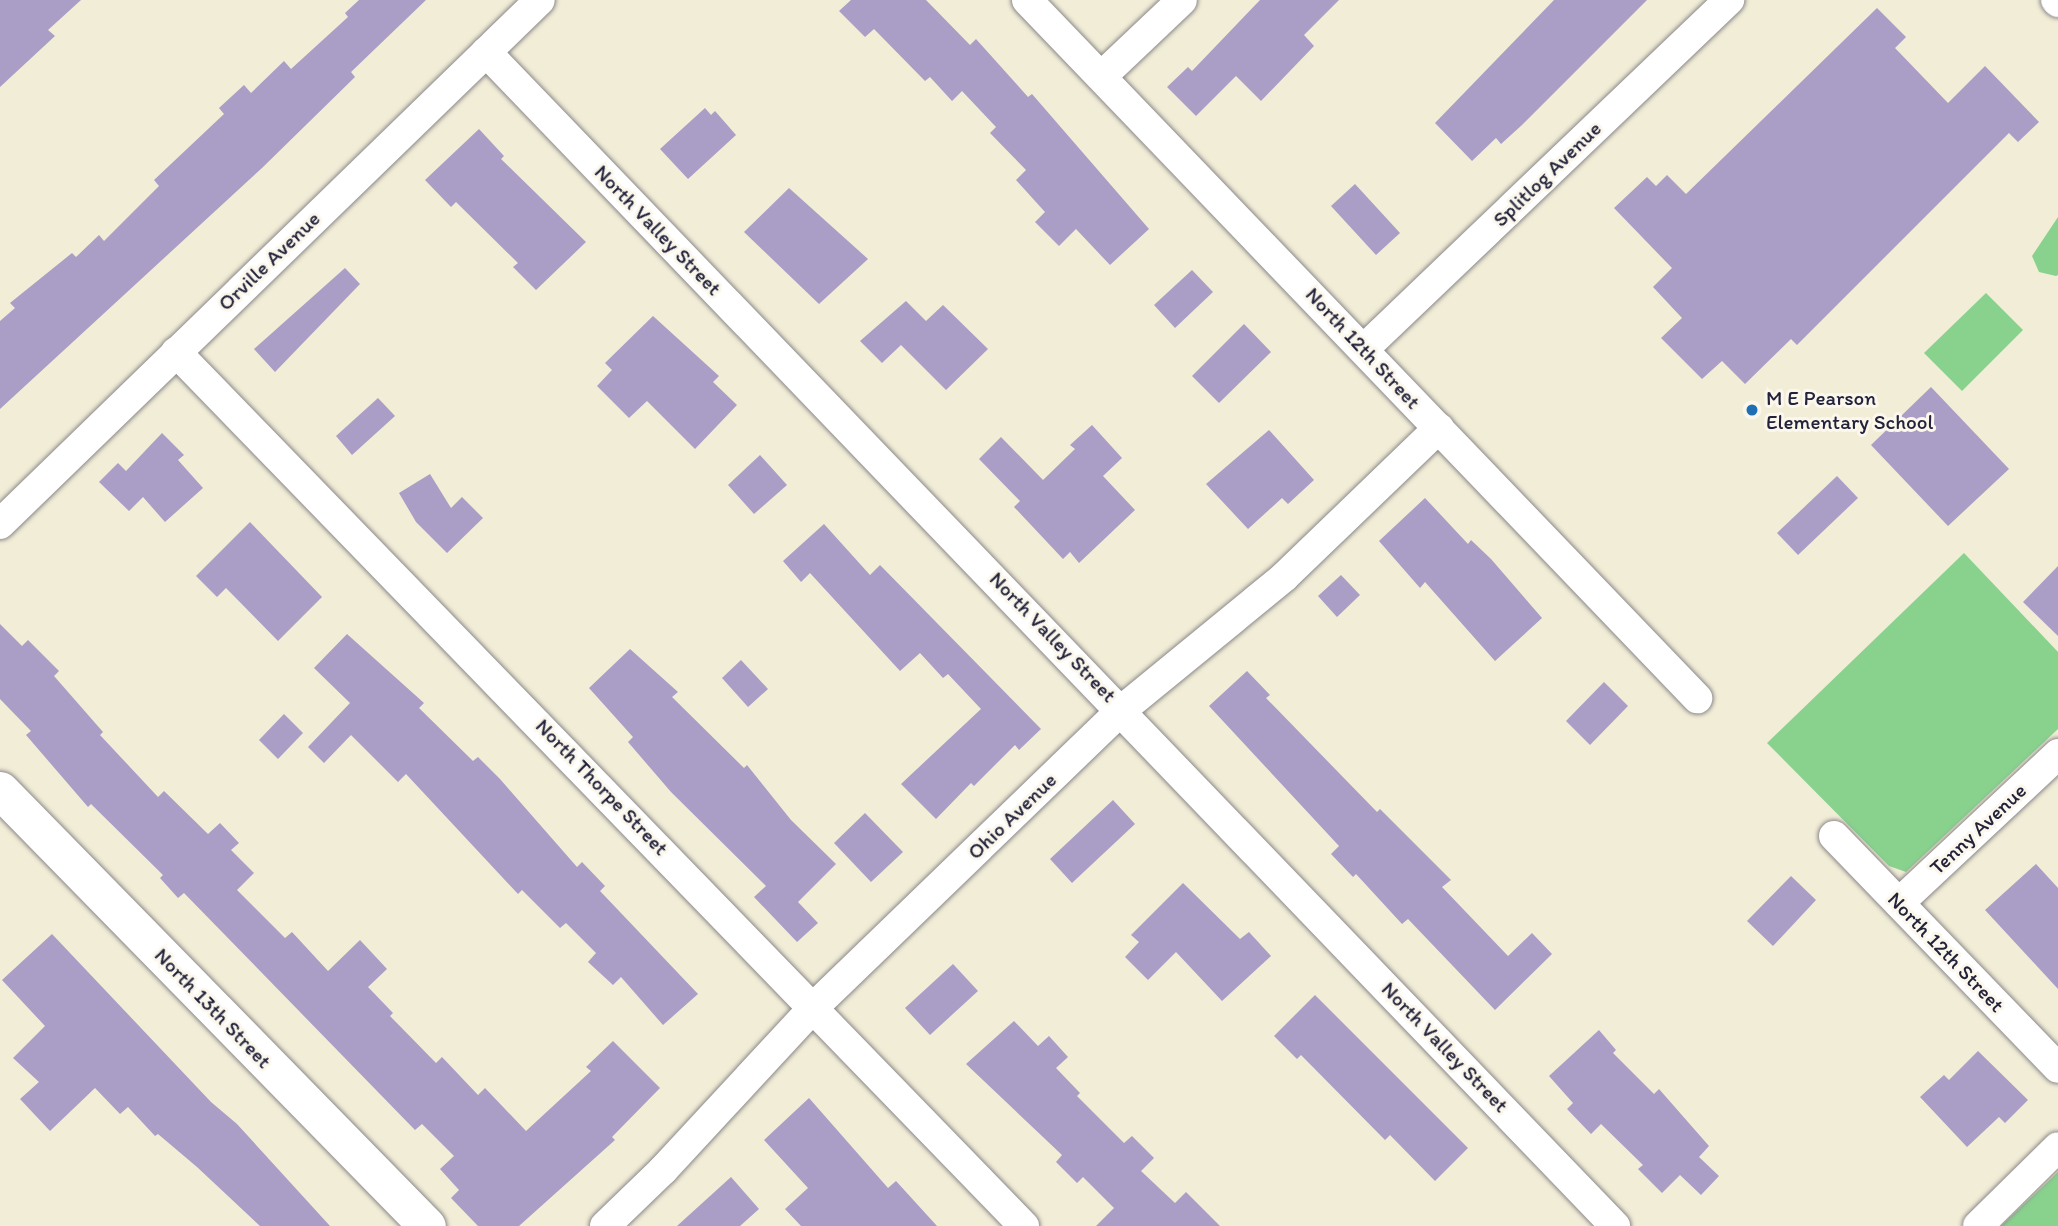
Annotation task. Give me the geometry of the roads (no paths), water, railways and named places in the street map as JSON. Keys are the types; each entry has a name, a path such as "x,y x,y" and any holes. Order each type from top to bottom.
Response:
{"street":[{"name":"Orville Avenue","path":"0,524 540,0"},
{"name":"North 12th Street","path":"1027,0 1366,348 1698,698"},
{"path":"1102,76 1182,0"},
{"name":"Splitlog Avenue","path":"1366,348 1729,0"},
{"name":"North Valley Street","path":"486,52 1123,709 1615,1226"},
{"name":"North Thorpe Street","path":"176,352 815,1006 1024,1226"},
{"name":"Ohio Avenue","path":"605,1226 815,1006 1123,709 1284,577 1439,428"},
{"name":"Tenny Avenue","path":"1899,903 2058,754"},
{"name":"North 13th Street","path":"0,790 427,1226"},
{"name":"North 12th Street","path":"1834,836 2058,1068"},
{"path":"1978,1226 2058,1147"}],"place":[{"name":"M E Pearson Elementary School","path":"1752,410"}]}
